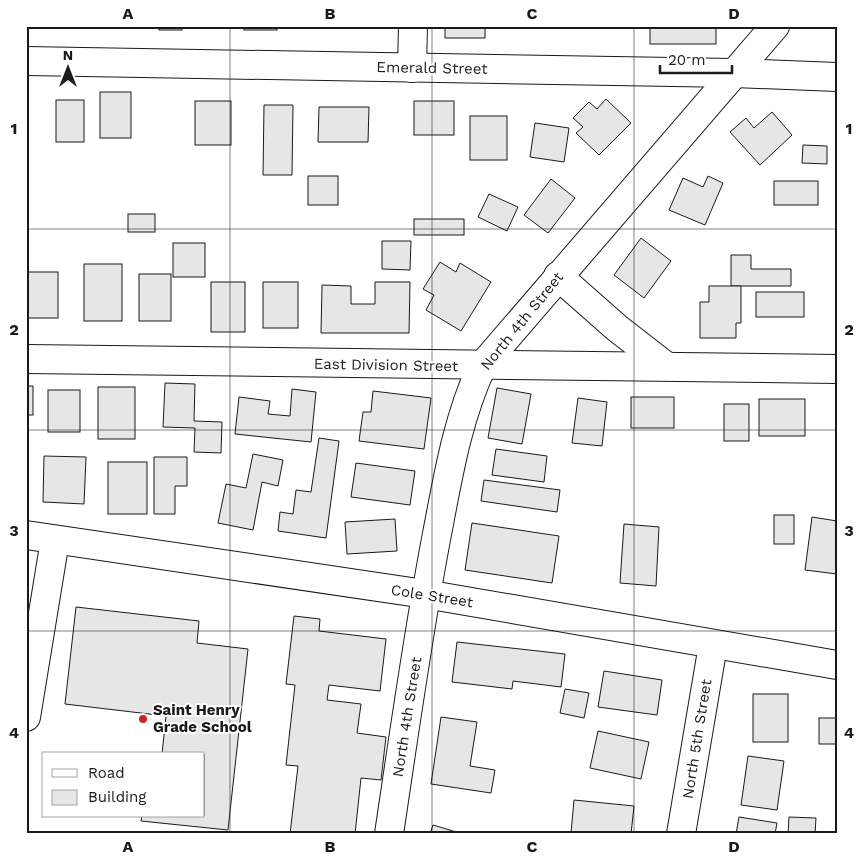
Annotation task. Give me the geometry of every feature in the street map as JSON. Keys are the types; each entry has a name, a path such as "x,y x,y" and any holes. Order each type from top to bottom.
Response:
{"street":[{"path":"412,68 413,26"},
{"name":"North 4th Street","path":"389,834 425,594 457,431 471,390 482,366 775,26"},
{"name":"Emerald Street","path":"26,61 734,73 837,77"},
{"path":"558,276 617,328 666,366"},
{"name":"East Division Street","path":"26,359 837,369"},
{"name":"Cole Street","path":"26,536 425,594 712,645 837,665"},
{"path":"26,717 55,540"},
{"name":"North 5th Street","path":"681,834 712,645"}],"building":[{"path":"159,26 182,26 182,30 159,30"},
{"path":"244,26 277,26 277,30 244,30"},
{"path":"445,26 485,26 485,38 445,38"},
{"path":"650,26 716,26 716,44 650,44"},
{"path":"100,92 131,92 131,138 100,138"},
{"path":"606,99 631,123 599,155 576,133 583,127 573,118 589,102 597,109"},
{"path":"56,100 84,100 84,142 56,142"},
{"path":"195,101 231,101 231,145 195,145"},
{"path":"414,101 454,101 454,135 414,135"},
{"path":"264,105 293,105 292,175 263,175"},
{"path":"319,107 369,107 368,142 318,142"},
{"path":"772,112 792,135 760,165 730,132 746,118 754,128"},
{"path":"470,116 507,116 507,160 470,160"},
{"path":"535,123 569,128 564,162 530,157"},
{"path":"803,145 827,146 827,164 802,163"},
{"path":"308,176 338,176 338,205 308,205"},
{"path":"708,176 723,183 705,225 669,210 683,178 703,187"},
{"path":"551,179 575,198 548,233 524,215"},
{"path":"774,181 818,181 818,205 774,205"},
{"path":"489,194 518,207 507,231 478,217"},
{"path":"128,214 155,214 155,232 128,232"},
{"path":"414,219 464,219 464,235 414,235"},
{"path":"641,238 671,261 644,298 614,275"},
{"path":"382,241 411,241 410,270 382,269"},
{"path":"173,243 205,243 205,277 173,277"},
{"path":"731,255 751,255 751,269 791,269 791,286 731,286"},
{"path":"440,262 456,272 460,263 491,282 461,331 426,310 434,295 423,289"},
{"path":"84,264 122,264 122,321 84,321"},
{"path":"26,272 58,272 58,318 26,318"},
{"path":"139,274 171,274 171,321 139,321"},
{"path":"211,282 245,282 245,332 211,332"},
{"path":"263,282 298,282 298,328 263,328"},
{"path":"375,282 410,282 409,333 321,333 322,285 351,286 351,304 375,304"},
{"path":"709,286 741,286 741,323 736,323 736,338 700,338 700,302 709,302"},
{"path":"756,292 804,292 804,317 756,317"},
{"path":"165,383 195,384 194,421 222,422 221,453 194,452 195,428 163,427"},
{"path":"26,386 33,386 33,415 26,415"},
{"path":"98,387 135,387 135,439 98,439"},
{"path":"497,388 531,394 522,444 488,438"},
{"path":"292,389 316,392 311,442 235,434 239,397 270,401 268,414 290,416"},
{"path":"48,390 80,390 80,432 48,432"},
{"path":"373,391 431,398 424,449 359,441 363,412 371,412"},
{"path":"631,397 674,397 674,428 631,428"},
{"path":"578,398 607,402 602,446 572,443"},
{"path":"759,399 805,399 805,436 759,436"},
{"path":"724,404 749,404 749,441 724,441"},
{"path":"319,438 339,441 326,538 278,531 280,512 293,514 296,490 311,492"},
{"path":"496,449 547,456 544,482 492,475"},
{"path":"253,454 283,460 278,486 262,482 253,530 218,523 226,484 246,488"},
{"path":"44,456 86,457 84,504 43,502"},
{"path":"154,457 187,457 187,486 175,486 175,514 154,514"},
{"path":"108,462 147,462 147,514 108,514"},
{"path":"356,463 415,471 410,505 351,497"},
{"path":"484,480 560,490 557,512 481,501"},
{"path":"774,515 794,515 794,544 774,544"},
{"path":"812,517 837,521 837,574 805,570"},
{"path":"395,519 397,551 347,554 345,522"},
{"path":"472,523 559,536 552,583 465,570"},
{"path":"624,524 659,527 656,586 620,583"},
{"path":"76,607 199,621 197,643 248,649 228,830 141,821 142,818 205,818 205,752 162,752 166,716 65,704"},
{"path":"294,616 320,619 319,631 386,639 380,691 329,685 327,700 361,704 357,733 386,737 381,780 361,778 355,834 290,834 298,766 286,765 295,685 286,684"},
{"path":"457,642 565,654 561,687 513,681 512,689 452,682"},
{"path":"604,671 662,680 657,715 598,707"},
{"path":"565,689 589,693 584,718 560,713"},
{"path":"753,694 788,694 788,742 753,742"},
{"path":"441,717 477,722 470,766 495,770 491,793 431,784"},
{"path":"819,718 837,718 837,744 819,744"},
{"path":"598,731 649,742 641,779 590,768"},
{"path":"748,756 784,761 777,810 741,805"},
{"path":"574,800 634,806 631,834 571,833"},
{"path":"739,817 777,823 775,834 736,834"},
{"path":"789,817 816,818 815,834 788,834"},
{"path":"433,825 463,834 430,834"}],"place":[{"name":"Saint Henry Grade School","path":"143,719"}]}
